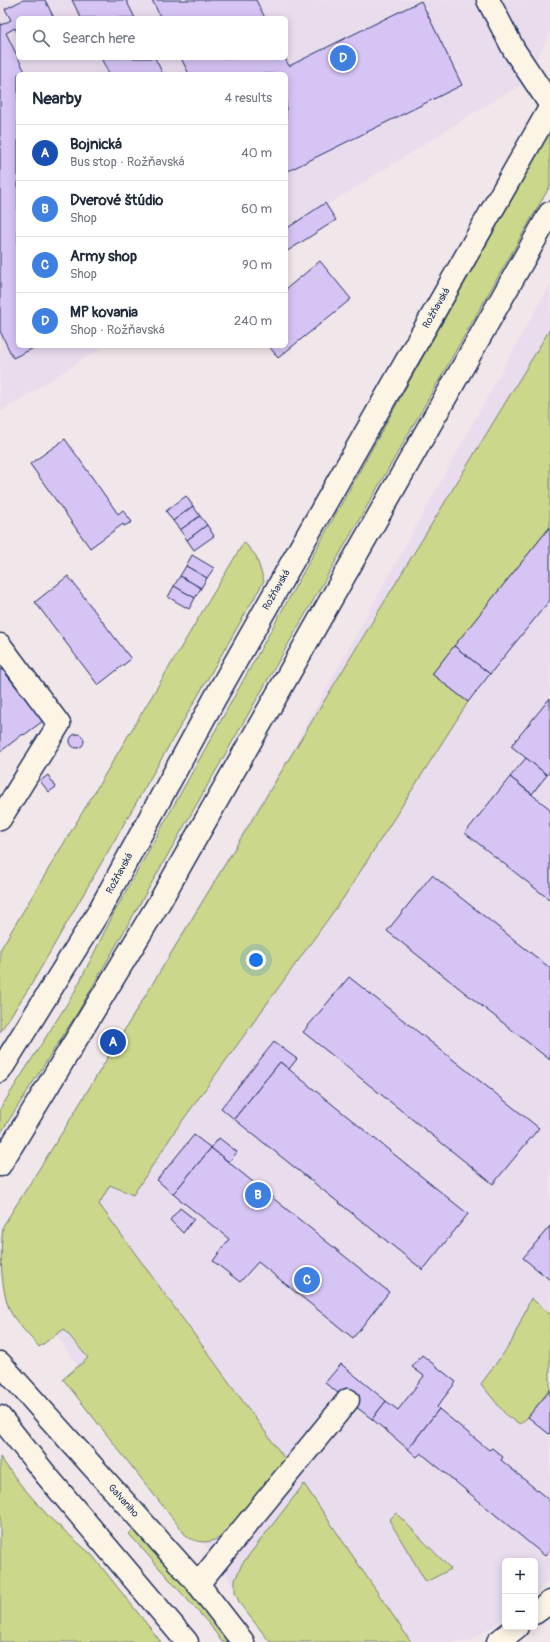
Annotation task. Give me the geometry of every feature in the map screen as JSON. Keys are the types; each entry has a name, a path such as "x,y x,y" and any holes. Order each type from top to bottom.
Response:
{"main road":[{"path":"488,0 514,50 550,104"},
{"name":"Rožňavská","path":"0,1071 98,913 215,698 550,108"},
{"path":"0,1164 160,901 549,216"},
{"path":"0,645 59,724 0,819"},
{"name":"Galvaniho","path":"1,1363 198,1584 243,1642"},
{"path":"198,1584 348,1400"},
{"path":"0,1417 47,1476 187,1642"}],"shaded area":[{"path":"0,0 550,0 550,33 524,84 499,97 288,230 288,72 16,72 16,348 101,348 0,412"},
{"path":"550,284 550,1580 538,1592 538,1558 502,1558 502,1619 469,1642 274,1642 28,1295 34,1178 293,749"}],"green space":[{"path":"550,132 550,186 78,1012 0,1134 0,1109 74,993 114,913 424,355"},
{"path":"550,329 550,527 432,674 468,702 344,897 175,1131 133,1195 110,1185 99,1204 288,1463 231,1529 221,1537 211,1541 201,1542 188,1538 63,1379 88,1358 64,1329 39,1347 13,1316 4,1291 1,1259 3,1226 65,1128"},
{"path":"244,542 256,556 264,581 31,985 0,1032 0,950"},
{"path":"531,1298 550,1314 550,1390 528,1417 520,1424 507,1416 481,1384 511,1343"},
{"path":"0,1457 20,1484 50,1518 92,1555 161,1642 0,1642"},
{"path":"304,1484 411,1642 270,1642 240,1604 235,1592 235,1580 242,1564"},
{"path":"396,1513 451,1569 426,1582 389,1520"},
{"path":"135,1528 232,1642 222,1642 210,1625 129,1534"}],"building":[{"path":"23,0 45,0 53,16 16,16 16,30 15,28 6,33 16,54 16,60 19,60 25,72 16,72 16,348 34,348 13,358 0,331 0,22 1,25 11,20 5,9"},
{"path":"72,0 126,0 134,16 80,16"},
{"path":"152,0 256,0 264,16 160,16"},
{"path":"421,1 462,85 288,171 288,72 188,72 182,60 286,60 289,66"},
{"path":"102,60 156,60 162,72 108,72"},
{"path":"325,203 336,220 288,251 288,228"},
{"path":"320,261 351,299 278,358 270,348 288,348 288,287"},
{"path":"65,439 118,514 123,510 132,522 124,526 123,524 90,548 30,464"},
{"path":"186,496 193,506 173,521 166,511"},
{"path":"193,506 200,516 180,530 173,521"},
{"path":"200,516 207,525 187,540 180,530"},
{"path":"207,525 214,536 194,550 187,540"},
{"path":"550,527 550,600 490,674 454,646"},
{"path":"192,555 214,568 207,578 186,566"},
{"path":"186,566 207,578 201,588 180,576"},
{"path":"68,576 131,659 98,685 35,602"},
{"path":"180,576 201,588 195,598 174,586"},
{"path":"174,586 195,598 189,609 168,597"},
{"path":"454,646 490,674 468,702 432,674"},
{"path":"2,669 43,721 0,752 0,670"},
{"path":"550,698 550,771 547,775 511,746"},
{"path":"74,734 80,734 84,738 84,744 80,748 74,748 70,744 70,738"},
{"path":"526,758 547,775 532,794 510,777"},
{"path":"48,775 56,787 49,792 40,781"},
{"path":"510,777 550,809 550,900 465,833"},
{"path":"432,875 550,968 550,1060 387,931"},
{"path":"349,977 539,1128 493,1184 303,1032"},
{"path":"274,1042 297,1059 289,1069 280,1062 234,1119 221,1108"},
{"path":"280,1062 468,1214 423,1270 234,1119"},
{"path":"194,1135 211,1148 173,1194 157,1180"},
{"path":"219,1138 237,1152 229,1162 211,1148"},
{"path":"211,1148 389,1292 353,1338 258,1262 240,1282 213,1261 229,1239 173,1194"},
{"path":"180,1208 194,1219 183,1233 170,1220"},
{"path":"550,1226 550,1280 523,1258"},
{"path":"422,1355 456,1382 437,1407 439,1409 408,1449 372,1419 386,1401 398,1410 424,1376 412,1367"},
{"path":"341,1364 386,1401 372,1419 325,1383"},
{"path":"550,1390 550,1433 549,1434 528,1417"},
{"path":"439,1409 489,1450 492,1448 503,1457 501,1460 550,1501 550,1550 545,1556 421,1453 417,1457 408,1449"}],"place":[{"name":"MP kovania","path":"343,58"},
{"name":"Bojnická","path":"113,1042"},
{"name":"Dverové štúdio","path":"258,1195"},
{"name":"Army shop","path":"307,1280"}]}
